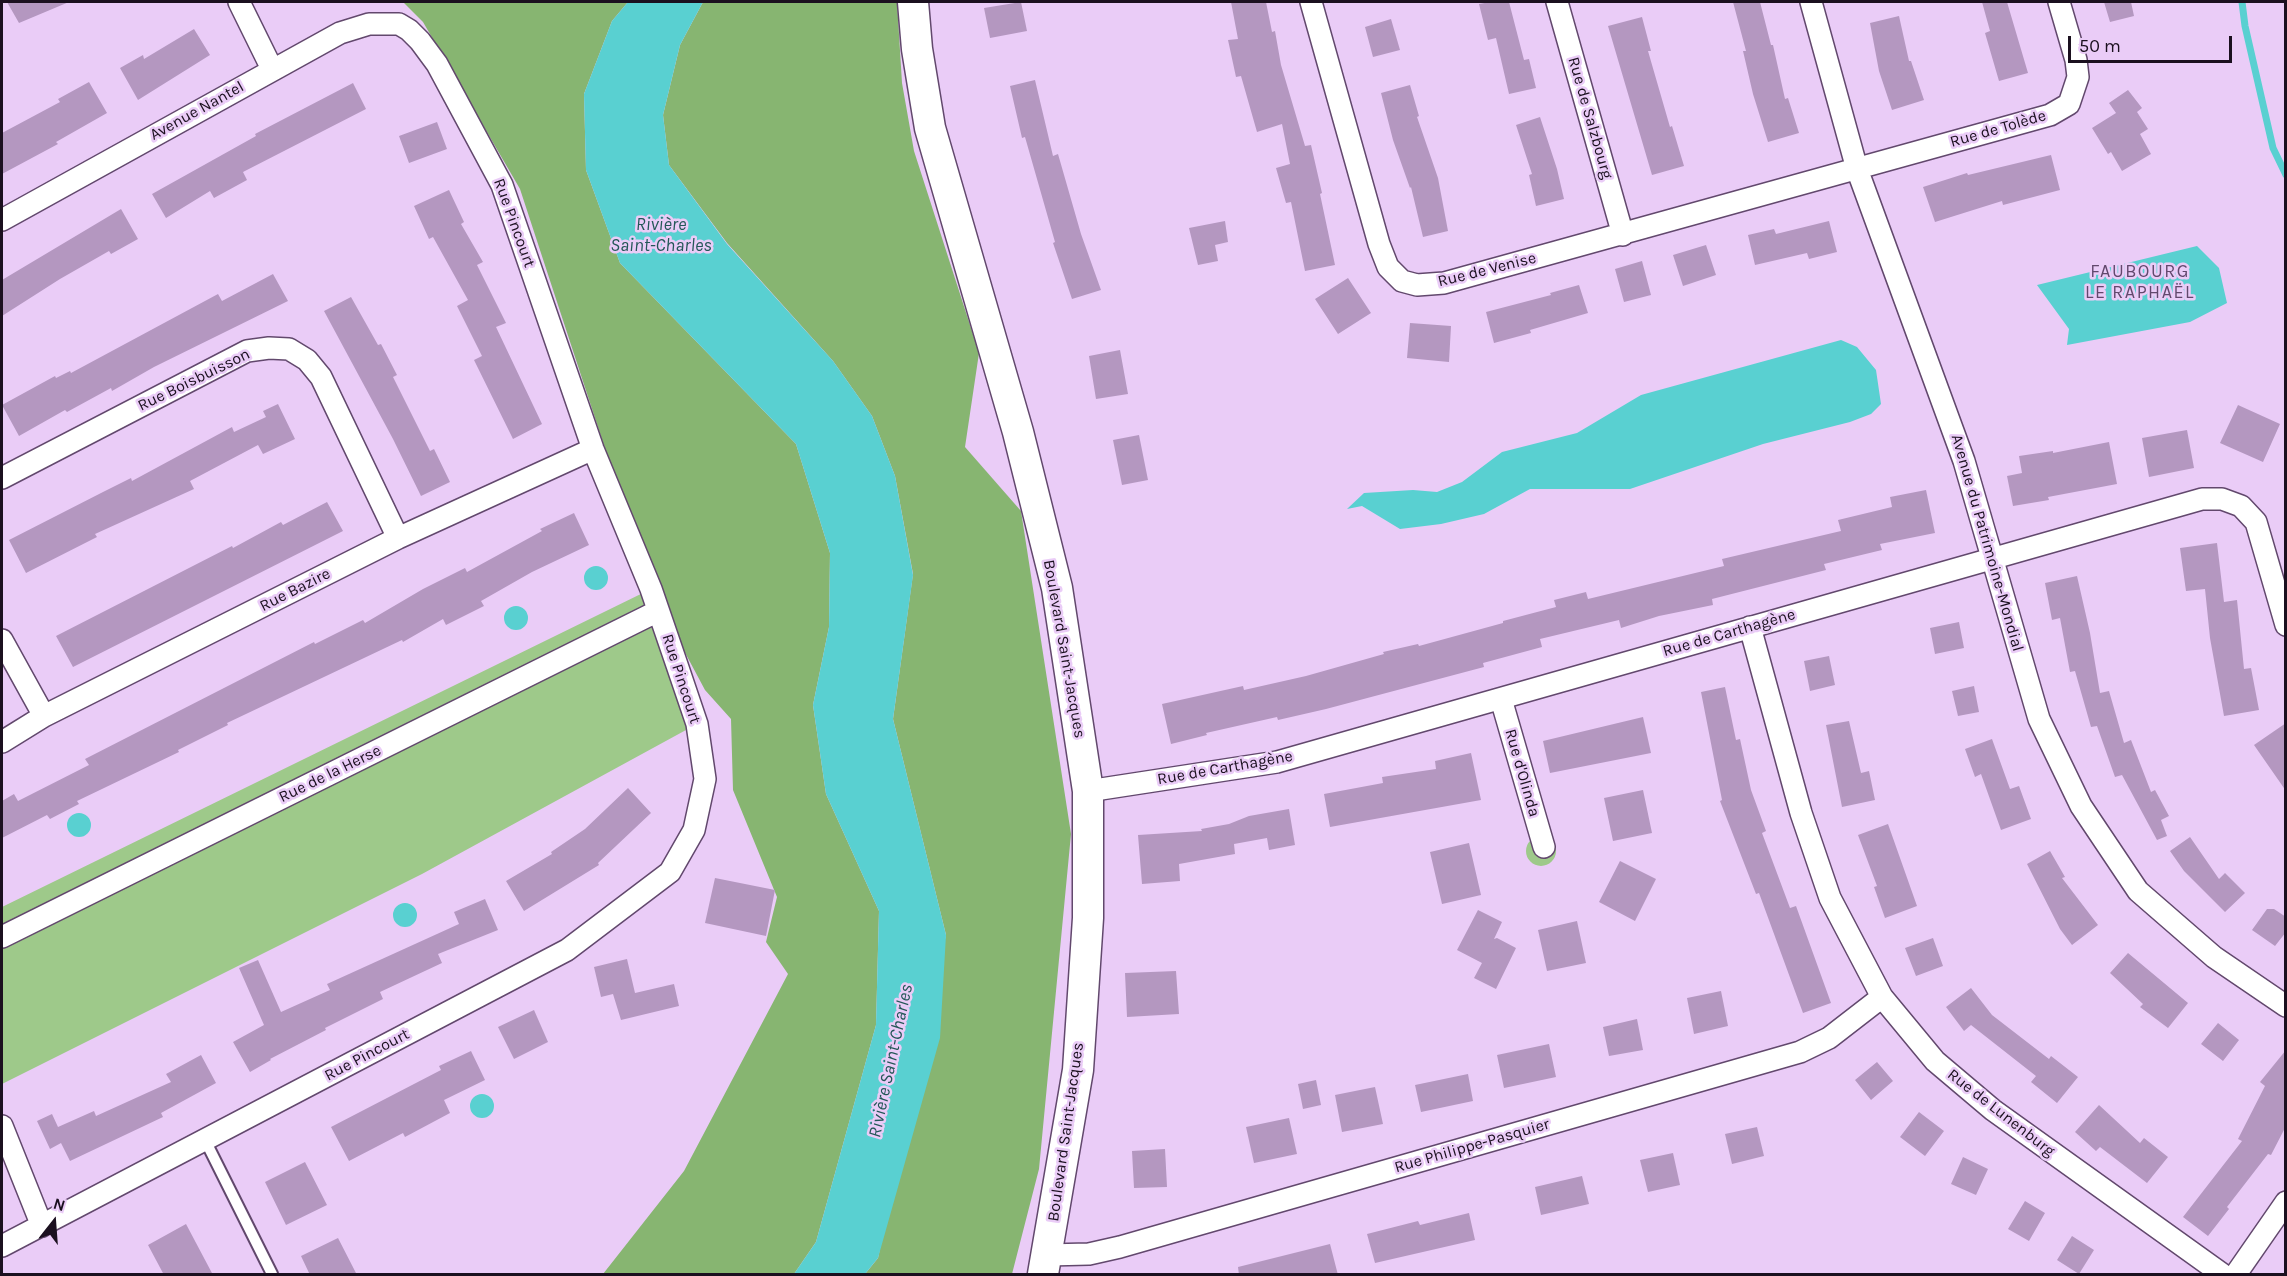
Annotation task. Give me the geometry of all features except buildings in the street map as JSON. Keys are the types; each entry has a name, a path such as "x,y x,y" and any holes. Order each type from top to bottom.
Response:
{"street":[{"path":"239,2 272,69"},
{"name":"Boulevard Saint-Jacques","path":"913,2 917,49 930,128 1018,432 1057,588 1089,791 1088,918 1078,1070 1045,1265"},
{"name":"Rue de Venise","path":"1311,2 1379,244 1388,267 1402,281 1417,285 1444,283 1857,169"},
{"name":"Rue de Salzbourg","path":"1557,2 1623,235"},
{"name":"Avenue du Patrimoine-Mondial","path":"1811,2 1857,169 1961,451 2039,719 2081,806 2138,891 2214,957 2286,1006"},
{"name":"Rue de Tolède","path":"1857,169 2050,115 2069,104 2078,77 2060,2"},
{"name":"Avenue Nantel","path":"2,220 340,33 369,24 399,24"},
{"name":"Rue Pincourt","path":"2,1246 567,950 670,872 694,830 705,779 697,724 658,611 593,449 502,185 437,64 420,41 399,24"},
{"name":"Rue Boisbuisson","path":"2,478 247,351 269,348 288,349 307,360 321,377 398,538"},
{"name":"Rue Bazire","path":"2,742 44,716 398,538 593,449"},
{"name":"Rue de Carthagène","path":"1089,791 1277,762 2192,502 2222,499 2241,506 2256,522 2286,625"},
{"name":"Rue de la Herse","path":"2,937 658,611"},
{"name":"Rue de Lunenburg","path":"1750,627 1801,813 1830,898 1882,997 1935,1061 1993,1110 2222,1275"},
{"path":"2,640 44,716"},
{"name":"Rue d'Olinda","path":"1501,699 1544,847"},
{"name":"Rue Philippe-Pasquier","path":"1045,1265 1120,1247 1800,1052 1829,1038 1882,997"},
{"path":"2,1126 42,1226"},
{"path":"2236,1275 2286,1202"}],"lane":[{"path":"205,1140 272,1275"}],"shaded area":[{"path":"403,2 628,2 612,21 584,94 586,170 620,263 796,444 830,553 829,627 813,705 826,794 879,911 876,1025 816,1242 794,1274 603,1274 684,1171 788,974 766,942 777,897 733,790 731,719 705,690 651,589 520,189 423,22"},
{"path":"703,2 897,2 902,83 914,151 979,353 965,447 1021,511 1071,834 1039,1169 1012,1274 865,1274 878,1258 946,935 893,719 913,574 895,476 872,416 833,361 727,243 669,165 663,115 680,45"},
{"path":"651,589 697,724 422,874 2,1084 2,907"},
{"path":"1541,836 1552,840 1556,851 1552,862 1541,866 1530,862 1526,851 1530,840"}],"water":[{"name":"Rivière Saint-Charles","path":"628,2 703,2 680,45 663,115 669,165 727,244 833,361 872,416 895,476 913,575 893,719 946,935 940,1038 878,1258 865,1274 794,1274 816,1242 876,1025 879,911 826,794 813,705 829,627 830,553 796,444 620,263 586,170 584,94 612,21"},
{"path":"2197,246 2219,268 2227,303 2190,322 2067,345 2069,329 2037,285"},
{"path":"1841,340 1857,347 1876,370 1881,404 1871,414 1850,422 1763,444 1630,489 1530,489 1484,514 1441,524 1400,529 1362,506 1347,509 1364,493 1413,490 1437,492 1462,482 1502,452 1577,433 1641,395"},
{"path":"591,566 601,566 608,573 608,583 601,590 591,590 584,583 584,573"},
{"path":"516,606 525,609 528,618 525,627 516,630 507,627 504,618 507,609"},
{"path":"79,813 88,816 91,825 88,834 79,837 70,834 67,825 70,816"},
{"path":"405,903 414,906 417,915 414,924 405,927 396,924 393,915 396,906"},
{"path":"482,1094 491,1097 494,1106 491,1115 482,1118 473,1115 470,1106 473,1097"}],"waterway":[{"path":"2242,2 2245,26 2273,148 2286,175"}],"district":[{"name":"FAUBOURG LE RAPHAËL","path":"2140,282"}]}
